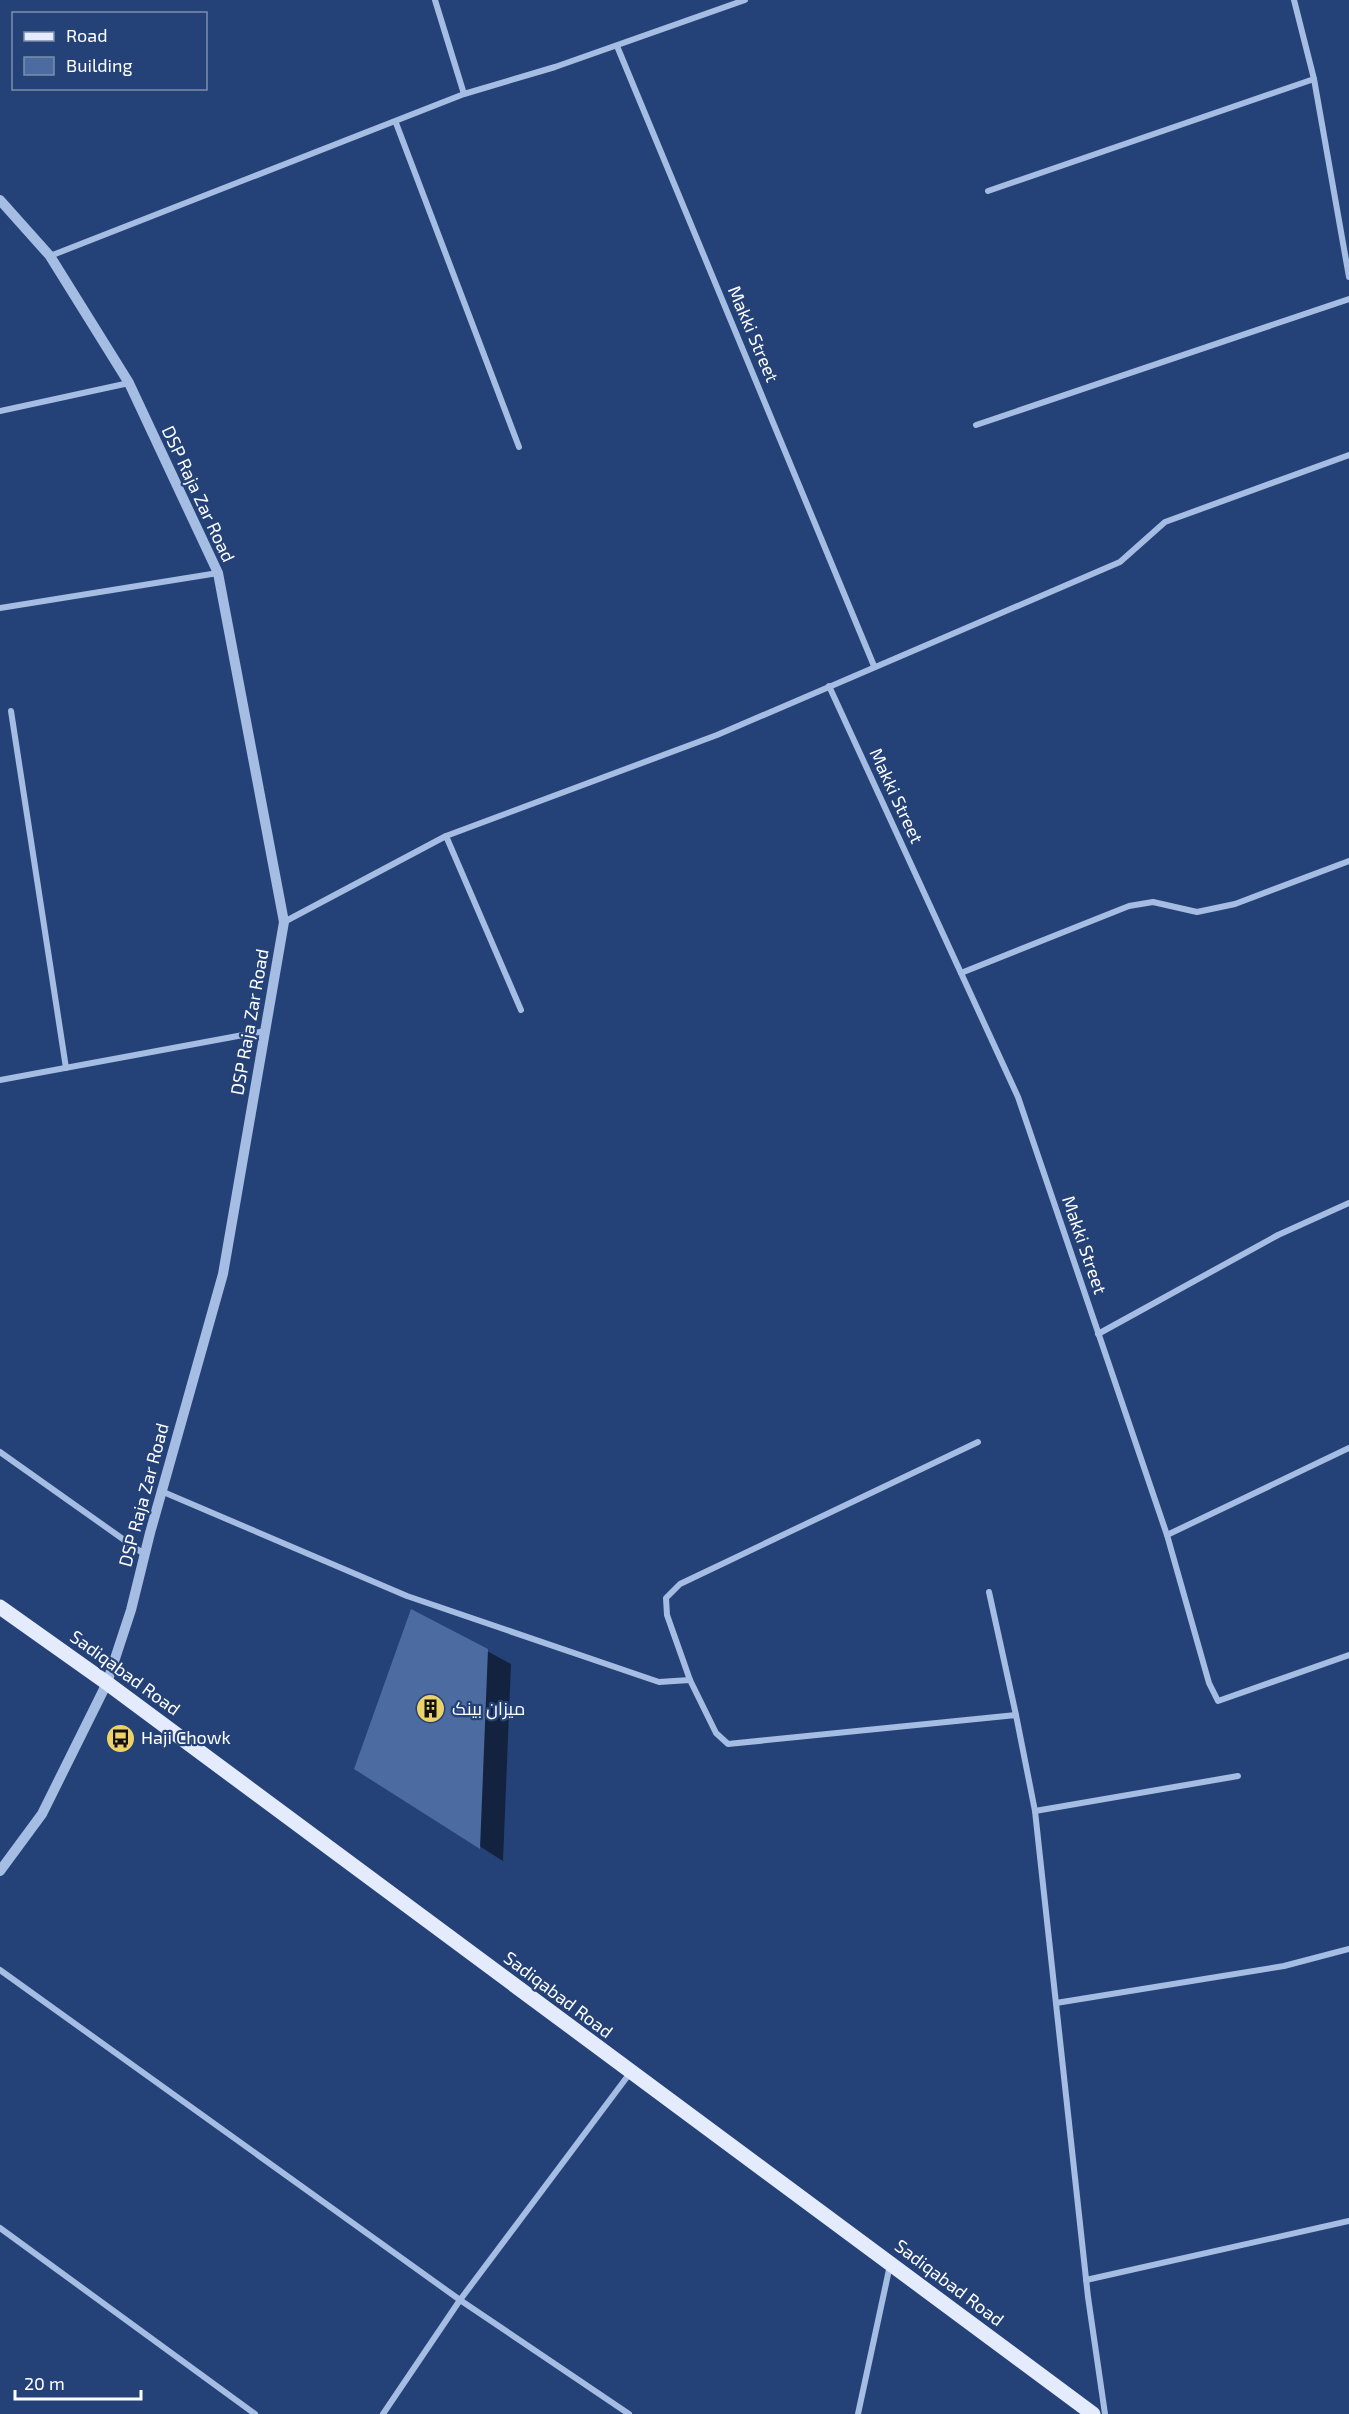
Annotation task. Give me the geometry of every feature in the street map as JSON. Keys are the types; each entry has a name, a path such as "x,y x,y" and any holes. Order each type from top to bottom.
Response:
{"main road":[{"name":"Sadiqabad Road","path":"0,1607 106,1683 1093,2414"}],"street":[{"path":"435,0 464,94"},
{"path":"51,256 396,123 464,94 617,46 745,0"},
{"path":"1294,0 1314,79 1349,277"},
{"name":"Makki Street","path":"617,46 874,666"},
{"path":"988,191 1314,79"},
{"path":"396,123 519,447"},
{"name":"DSP Raja Zar Road","path":"0,200 51,256 129,383 218,573 284,922 224,1274 161,1491 131,1610 106,1683 42,1814 0,1871"},
{"path":"976,425 1349,299"},
{"path":"0,411 129,383"},
{"path":"284,922 446,836 717,735 1120,562 1165,522 1349,455"},
{"path":"0,608 218,573"},
{"name":"Makki Street","path":"829,686 1018,1097 1167,1535 1200,1656 1218,1701 1349,1655"},
{"path":"11,711 66,1068"},
{"path":"446,836 521,1010"},
{"path":"961,973 1129,906 1153,902 1197,912 1235,904 1349,861"},
{"path":"0,1080 265,1031"},
{"path":"1098,1334 1278,1235 1349,1203"},
{"path":"978,1442 680,1584 666,1598 667,1615 690,1680 716,1733 728,1744 1016,1714"},
{"path":"1167,1535 1349,1448"},
{"path":"0,1452 144,1554"},
{"path":"161,1491 417,1600 658,1682 690,1680"},
{"path":"989,1593 1035,1811 1086,2280 1105,2414"},
{"path":"1035,1811 1238,1776"},
{"path":"1056,2003 1284,1966 1349,1949"},
{"path":"0,1970 460,2300 629,2414"},
{"path":"383,2414 460,2300 630,2072"},
{"path":"1086,2280 1349,2221"},
{"path":"0,2228 255,2414"},
{"path":"858,2414 890,2264"}],"building":[{"name":"میزان بینک","path":"411,1609 488,1649 480,1849 354,1769"}],"place":[{"name":"میزان بینک","path":"431,1709"},
{"name":"Haji Chowk","path":"120,1738"}]}
